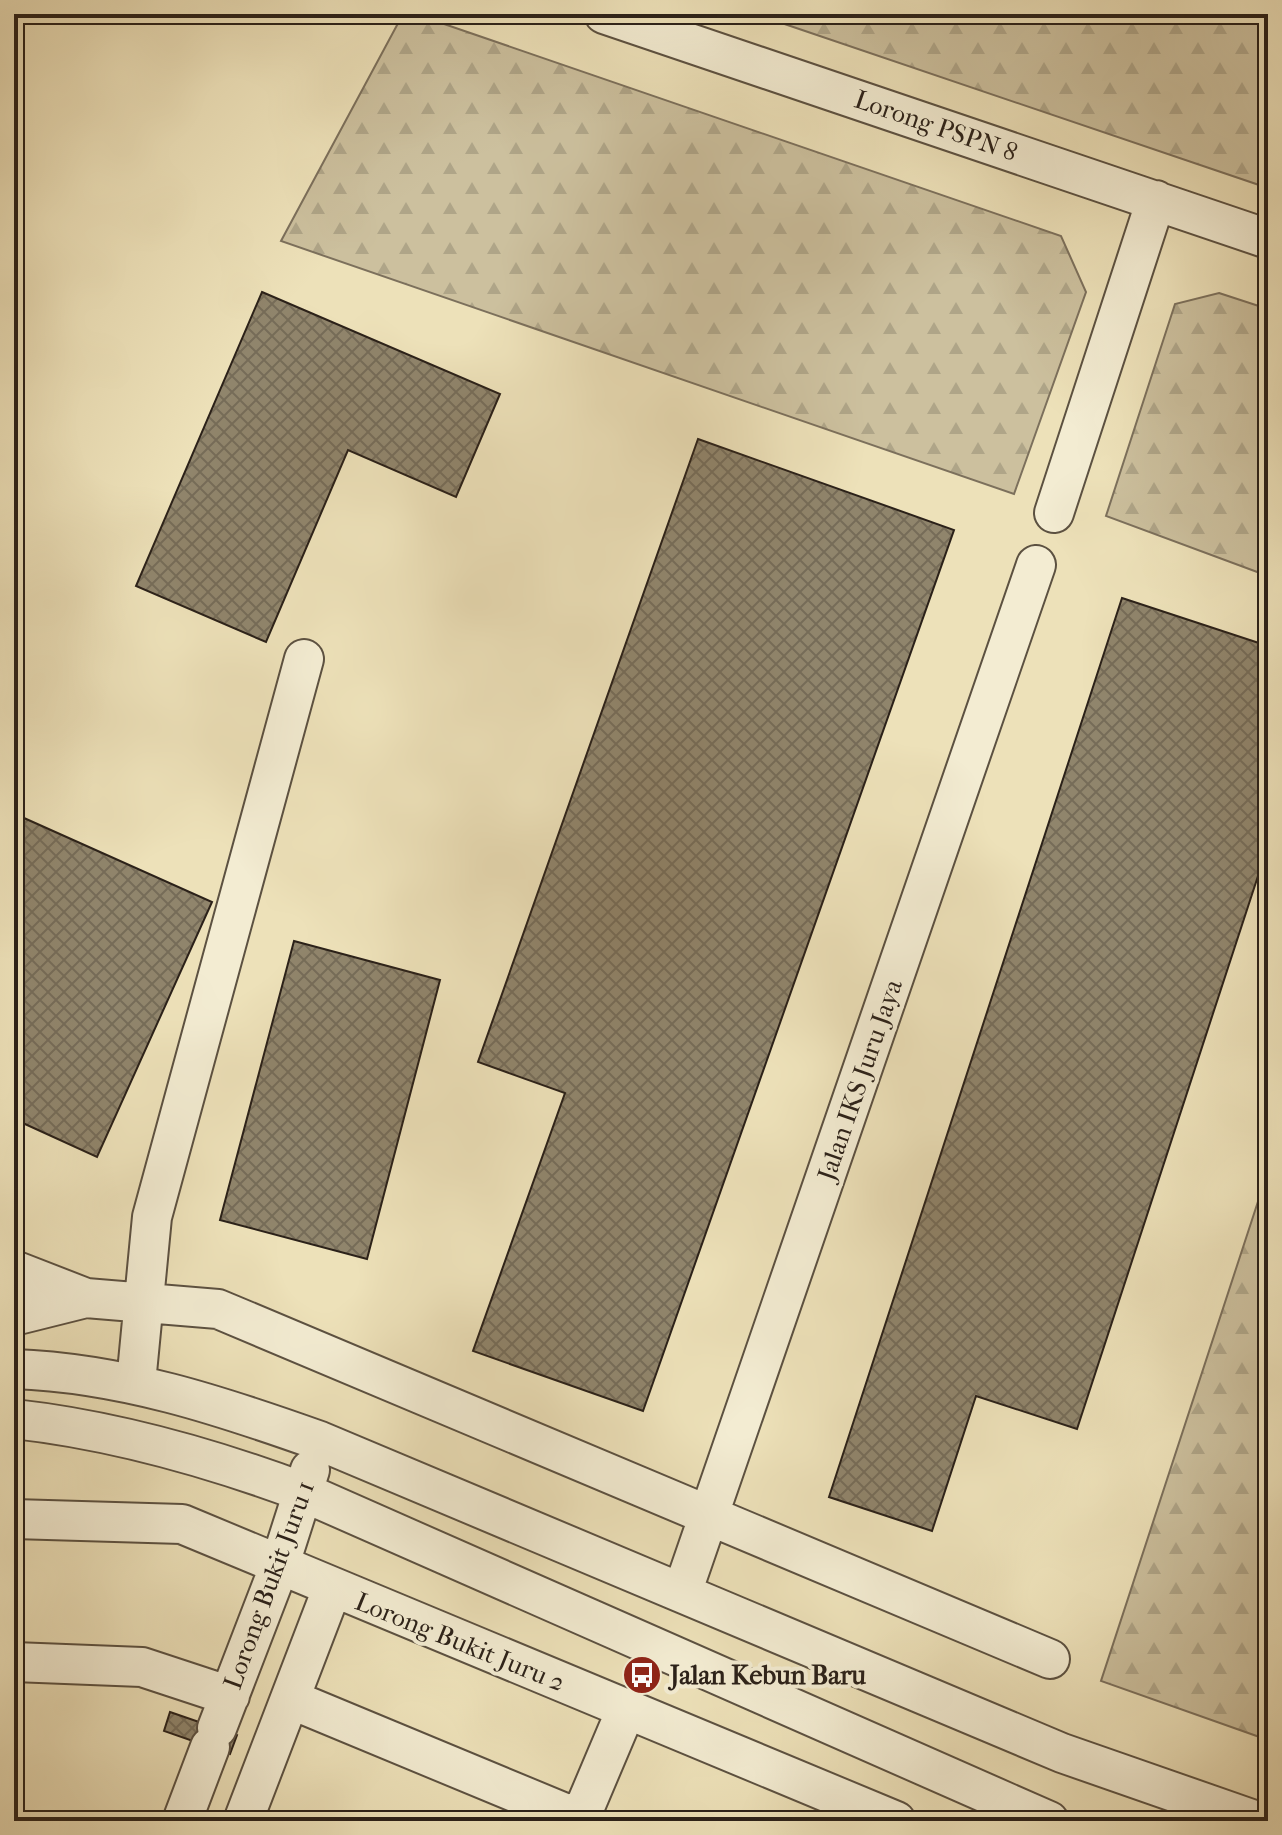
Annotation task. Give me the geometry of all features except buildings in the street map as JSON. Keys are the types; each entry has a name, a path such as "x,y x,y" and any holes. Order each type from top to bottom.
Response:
{"street":[{"name":"Lorong PSPN 8","path":"604,14 1268,239"},
{"path":"1054,513 1156,200"},
{"name":"Jalan IKS Juru Jaya","path":"682,1593 1036,565"},
{"path":"136,1383 152,1217 304,659"},
{"path":"14,1270 86,1298 218,1309 1050,1659"},
{"path":"14,1316 86,1298"},
{"path":"14,1369 63,1371 136,1383 225,1407 320,1441 1062,1753 1257,1821"},
{"path":"14,1419 141,1441 214,1459 303,1492 1049,1821"},
{"name":"Lorong Bukit Juru 1","path":"182,1821 279,1567 320,1441"},
{"name":"Lorong Bukit Juru 2","path":"14,1519 182,1524 279,1567 896,1821"},
{"path":"246,1820 332,1589"},
{"path":"14,1662 142,1667 219,1724"},
{"path":"290,1699 581,1820 626,1710"}],"green space":[{"path":"403,14 415,14 1061,236 1086,292 1014,494 281,241"},
{"path":"755,14 1268,14 1268,188"},
{"path":"1219,293 1268,309 1268,576 1106,516 1175,304"},
{"path":"1268,1171 1268,1740 1101,1681"}],"place":[{"name":"Jalan Kebun Baru","path":"642,1675"}]}
